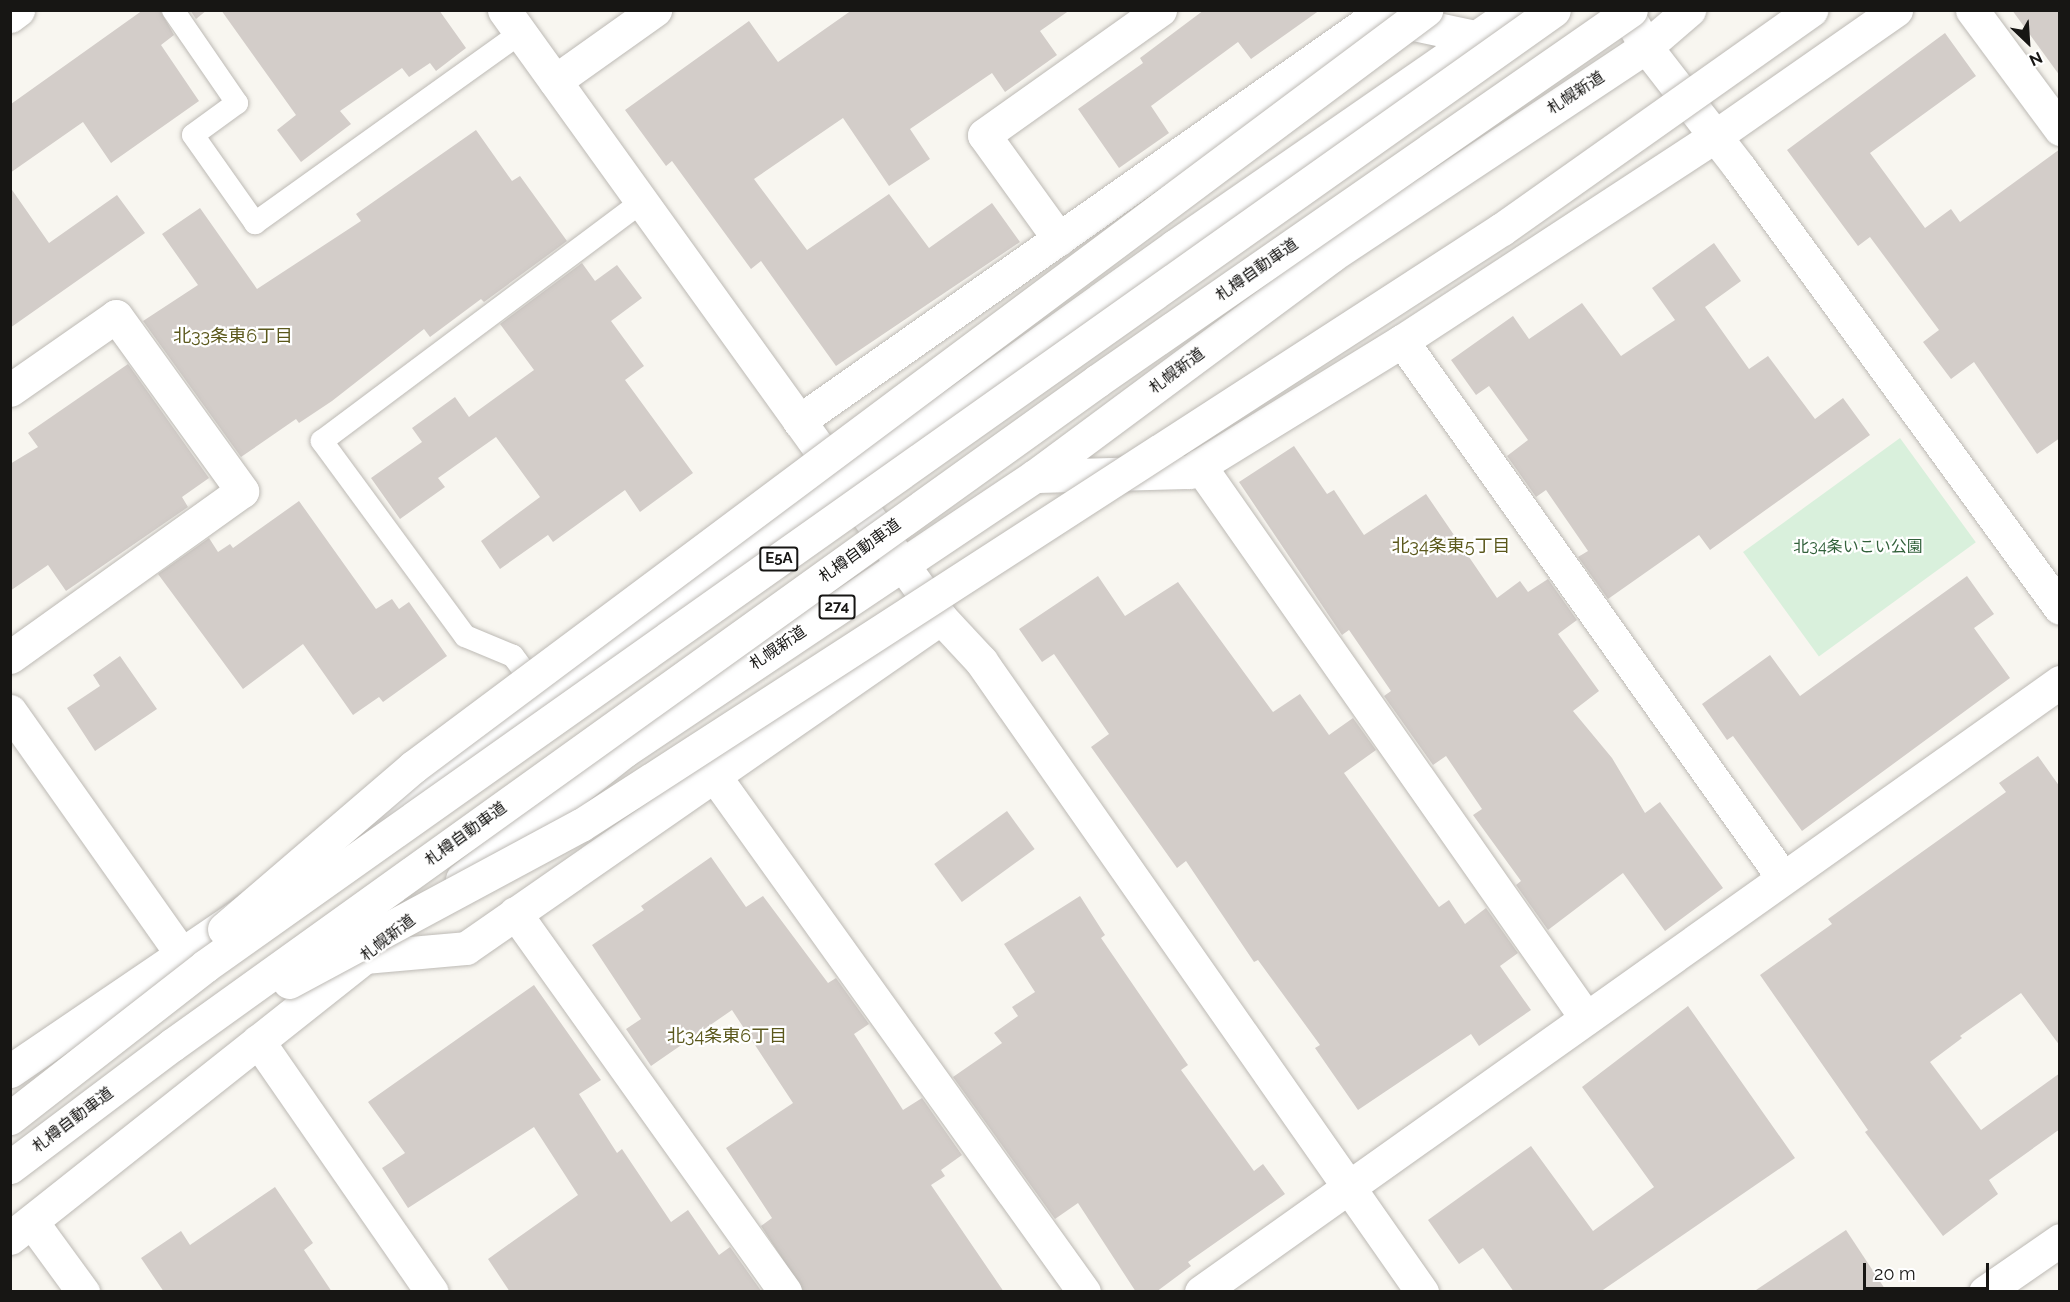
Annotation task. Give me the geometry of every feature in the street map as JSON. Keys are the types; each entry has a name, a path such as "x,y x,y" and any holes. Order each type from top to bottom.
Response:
{"main road":[{"path":"10,16 18,10"},
{"path":"555,81 655,10"},
{"path":"1059,239 984,135 1160,10"},
{"path":"10,1113 413,767 1426,10"},
{"path":"10,1071 182,956 545,700 844,484 1516,10"},
{"name":"E5A","path":"10,1118 205,966 1554,10"},
{"path":"1625,10 1646,47 2060,608"},
{"name":"札樽自動車道","path":"10,1167 172,1045 1097,381 1631,10"},
{"name":"札幌新道","path":"21,1230 624,751 1035,476 1331,256 1646,47 1689,10"},
{"path":"172,1045 582,825 1502,229 1811,10"},
{"path":"1035,476 1189,472 1402,341 1714,137 1896,10"},
{"path":"1972,10 2060,129"},
{"path":"800,421 1376,16 1475,37"},
{"path":"512,22 941,618 981,661 1347,1188 1422,1292"},
{"path":"10,390 116,316 242,491 10,657"},
{"path":"1402,341 1784,878"},
{"path":"1199,465 1586,1018"},
{"path":"364,957 466,948 713,774 941,618"},
{"path":"1201,1292 2060,681"},
{"path":"10,711 182,956"},
{"path":"713,774 1084,1292"},
{"path":"515,913 785,1292"},
{"path":"258,1041 432,1292"},
{"path":"21,1230 83,1292"},
{"path":"1985,1292 2060,1240"}],"lane":[{"path":"173,10 237,103 193,135 255,223 512,22"},
{"path":"545,700 513,656 465,636 322,441 641,202"}],"green space":[{"name":"北34条いこい公園","path":"1900,438 1976,542 1819,656 1743,552"}],"building":[{"path":"143,10 160,10 174,35 161,45 199,101 111,163 83,122 10,173 11,104"},
{"path":"190,10 207,10 196,19"},
{"path":"221,10 439,10 466,48 436,71 430,63 409,77 402,68 340,111 351,124 301,162 277,130 296,115"},
{"path":"852,10 1070,10 1040,31 1057,55 1005,92 992,73 910,129 930,159 889,186 843,118 754,179 807,250 889,194 929,248 992,203 1020,242 836,366 761,261 751,269 672,161 666,166 625,110 749,21 778,62"},
{"path":"1204,10 1320,10 1251,59 1238,42 1151,106 1169,133 1119,168 1078,109 1143,63 1140,58"},
{"path":"2012,10 2060,10 2060,76"},
{"path":"1945,33 1976,76 1870,153 1925,228 1951,209 1960,222 2060,149 2060,438 2037,454 1974,362 1951,379 1923,342 1939,330 1870,237 1858,246 1787,150"},
{"path":"476,130 512,181 520,176 567,241 484,302 481,299 430,337 424,329 332,401 299,423 296,419 241,457 143,321 198,285 162,234 200,208 257,289 361,221 356,214"},
{"path":"10,187 49,243 117,195 145,233 10,328"},
{"path":"1714,243 1741,281 1705,307 1749,369 1768,356 1815,419 1843,398 1870,435 1710,550 1699,535 1608,599 1578,557 1588,551 1546,490 1536,497 1507,456 1528,440 1489,386 1476,395 1451,360 1513,316 1529,339 1582,303 1621,356 1675,320 1652,288"},
{"path":"582,263 595,281 617,265 642,298 611,321 644,366 625,380 693,473 640,512 625,490 553,542 548,535 500,569 481,541 540,497 496,437 438,478 445,487 400,519 371,478 422,442 412,428 455,397 469,417 534,370 500,324"},
{"path":"128,364 209,478 182,497 188,507 66,591 48,565 10,591 10,464 38,447 28,433"},
{"path":"1294,446 1327,494 1334,490 1364,535 1426,494 1497,598 1520,581 1528,592 1548,579 1577,620 1558,634 1599,691 1573,711 1612,758 1645,813 1660,802 1723,888 1665,931 1623,873 1548,930 1516,885 1521,881 1473,815 1482,809 1446,756 1433,765 1384,696 1391,691 1349,630 1342,635 1239,482"},
{"path":"299,501 376,609 392,599 399,609 409,602 447,656 383,702 379,697 353,715 303,644 243,689 158,574 209,538 218,552 230,544 233,548"},
{"path":"1098,576 1125,616 1178,582 1273,712 1300,694 1329,735 1353,718 1376,750 1344,773 1439,907 1449,900 1465,924 1486,908 1518,953 1500,966 1531,1010 1479,1046 1471,1034 1358,1110 1315,1048 1320,1045 1258,960 1254,962 1186,861 1177,868 1091,747 1109,734 1054,654 1042,662 1019,629"},
{"path":"1967,576 1994,614 1974,628 2010,678 1802,831 1733,736 1727,740 1702,704 1770,655 1800,696"},
{"path":"120,656 157,709 95,751 67,708 100,686 93,675"},
{"path":"2038,756 2060,787 2060,1046 2021,993 1960,1036 1962,1038 1930,1062 1981,1130 2060,1073 2060,1129 1989,1180 1998,1194 1943,1236 1865,1132 1868,1130 1760,975 1832,924 1828,919 2006,792 1999,783"},
{"path":"1007,811 1035,849 962,902 934,864"},
{"path":"711,857 746,907 763,896 828,983 836,978 869,1024 854,1034 903,1110 922,1098 962,1155 941,1170 945,1176 931,1185 1004,1292 804,1292 761,1226 772,1218 726,1148 793,1103 732,1010 651,1066 626,1029 641,1019 592,945 644,910 641,906"},
{"path":"1080,896 1105,935 1101,938 1188,1065 1181,1070 1254,1171 1263,1164 1285,1194 1188,1262 1191,1266 1156,1292 1136,1292 1078,1203 1055,1219 953,1077 1002,1043 994,1033 1018,1016 1012,1007 1035,992 1004,944"},
{"path":"534,985 601,1080 579,1094 617,1153 622,1149 671,1222 688,1210 719,1255 730,1247 762,1292 510,1292 488,1259 578,1195 534,1127 408,1208 382,1168 405,1153 368,1102"},
{"path":"1688,1006 1795,1158 1600,1292 1514,1292 1483,1248 1459,1264 1428,1220 1531,1146 1593,1231 1654,1187 1582,1087"},
{"path":"275,1187 313,1243 304,1250 332,1292 164,1292 141,1258 181,1231 190,1245"},
{"path":"1846,1230 1887,1292 1753,1292"}],"district":[{"name":"北33条東6丁目","path":"233,336"},
{"name":"北34条東5丁目","path":"1451,546"},
{"name":"北34条東6丁目","path":"727,1036"}]}
